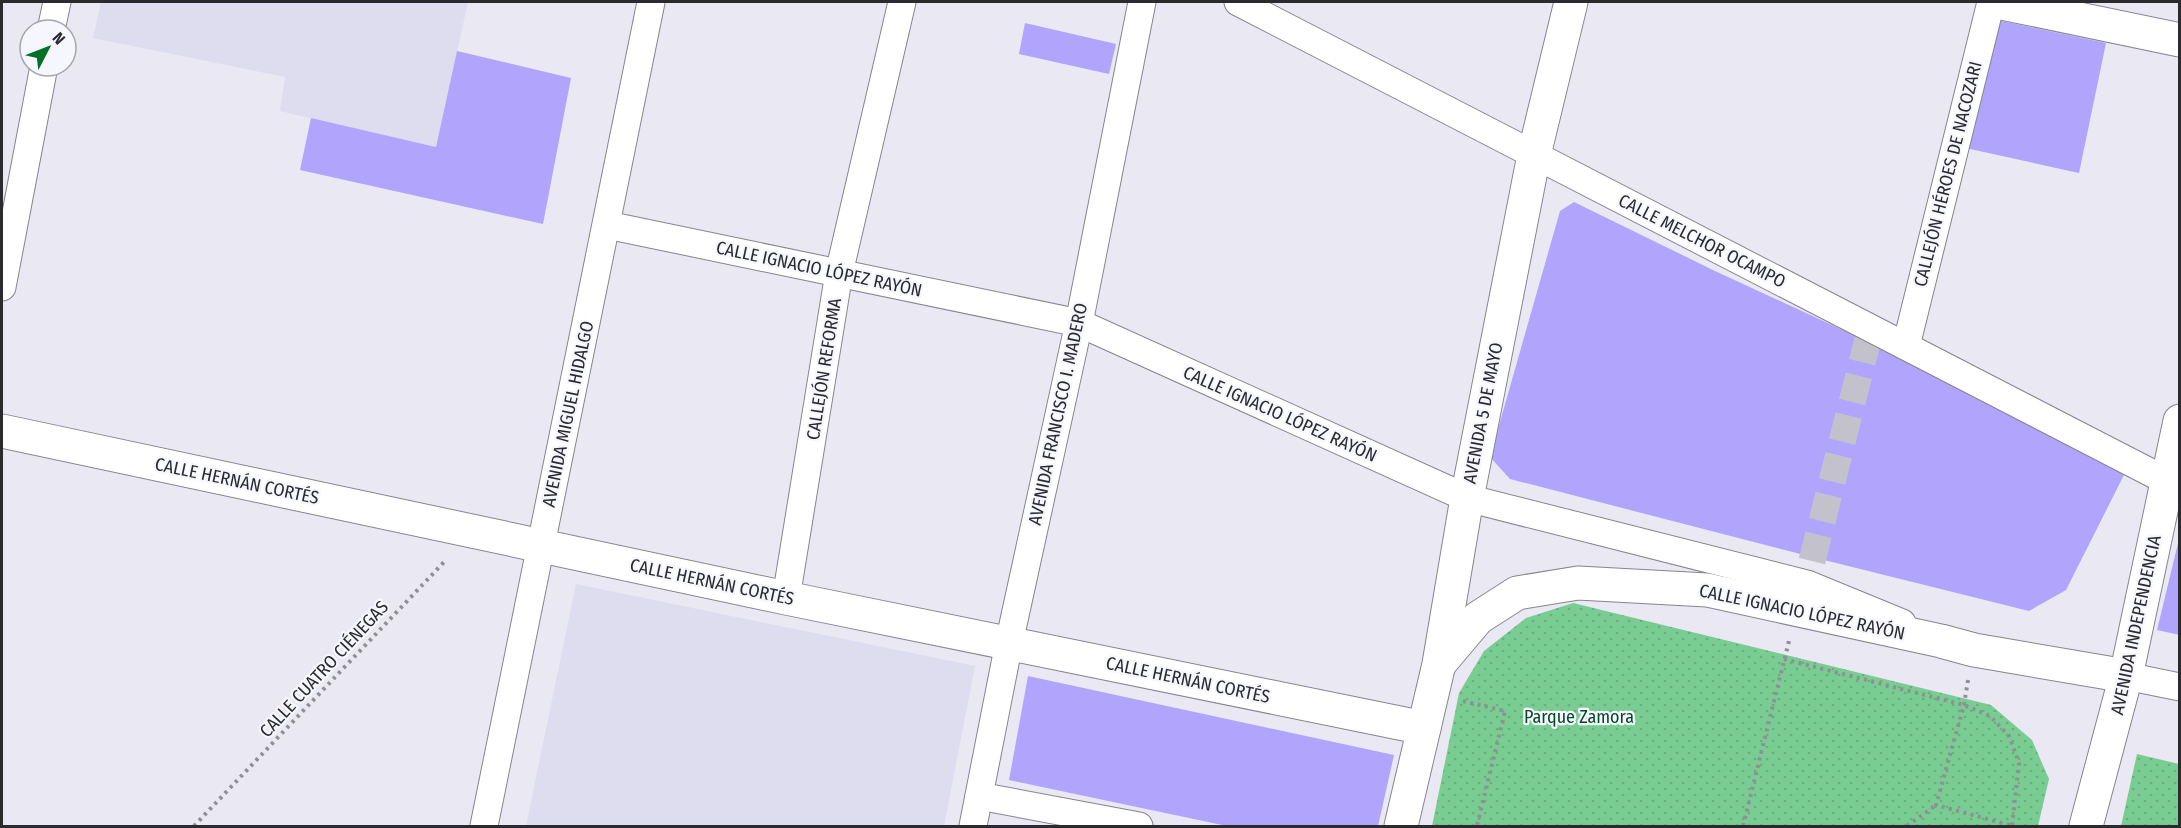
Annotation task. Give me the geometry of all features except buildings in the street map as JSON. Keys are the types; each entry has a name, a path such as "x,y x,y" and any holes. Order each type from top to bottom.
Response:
{"main road":[{"name":"AVENIDA 5 DE MAYO","path":"1401,826 1435,679 1467,498 1534,155 1571,2"},
{"path":"1997,2 2180,40"},
{"name":"CALLE HERNÁN CORTÉS","path":"2,431 786,598 1424,728"},
{"name":"AVENIDA INDEPENDENCIA","path":"2086,826 2126,676 2178,431"},
{"name":"CALLE IGNACIO LÓPEZ RAYÓN","path":"1435,679 1478,618 1517,593 1578,583 1707,590 1806,585 1941,641 1974,650 2126,676"}],"street":[{"path":"54,18 57,2"},
{"name":"AVENIDA MIGUEL HIDALGO","path":"484,826 651,2"},
{"name":"CALLEJÓN REFORMA","path":"786,598 839,273 902,2"},
{"name":"AVENIDA FRANCISCO I. MADERO","path":"973,826 1009,643 1079,323 1142,2"},
{"name":"CALLE MELCHOR OCAMPO","path":"1238,2 1534,155 1870,334 1906,346 2167,481"},
{"name":"CALLEJÓN HÉROES DE NACOZARI","path":"1906,346 1991,2"},
{"path":"2,287 42,78"},
{"name":"CALLE IGNACIO LÓPEZ RAYÓN","path":"607,225 1079,323 1467,498 1806,585"},
{"name":"CALLE IGNACIO LÓPEZ RAYÓN","path":"2126,676 2180,687"},
{"path":"979,796 1139,826"}],"path":[{"name":"CALLE CUATRO CIÉNEGAS","path":"194,826 474,531"},
{"path":"1743,826 1784,659 1806,585"},
{"path":"1907,826 1936,805 1964,705 1974,650"},
{"path":"1784,659 1964,705 1990,716 2009,736 2019,763 2012,826 1936,805"},
{"path":"1435,679 1505,711 1478,826"}],"shaded area":[{"path":"101,2 468,2 436,147 280,111 285,77 93,38"},
{"path":"576,584 975,666 944,826 526,826"}],"green space":[{"name":"Parque Zamora","path":"1573,603 1991,705 2032,740 2049,779 2038,826 1432,826 1459,693 1484,651 1526,618"},
{"path":"2137,754 2179,764 2179,826 2121,826"}],"tunnel":[{"path":"1812,561 1868,339"}]}
